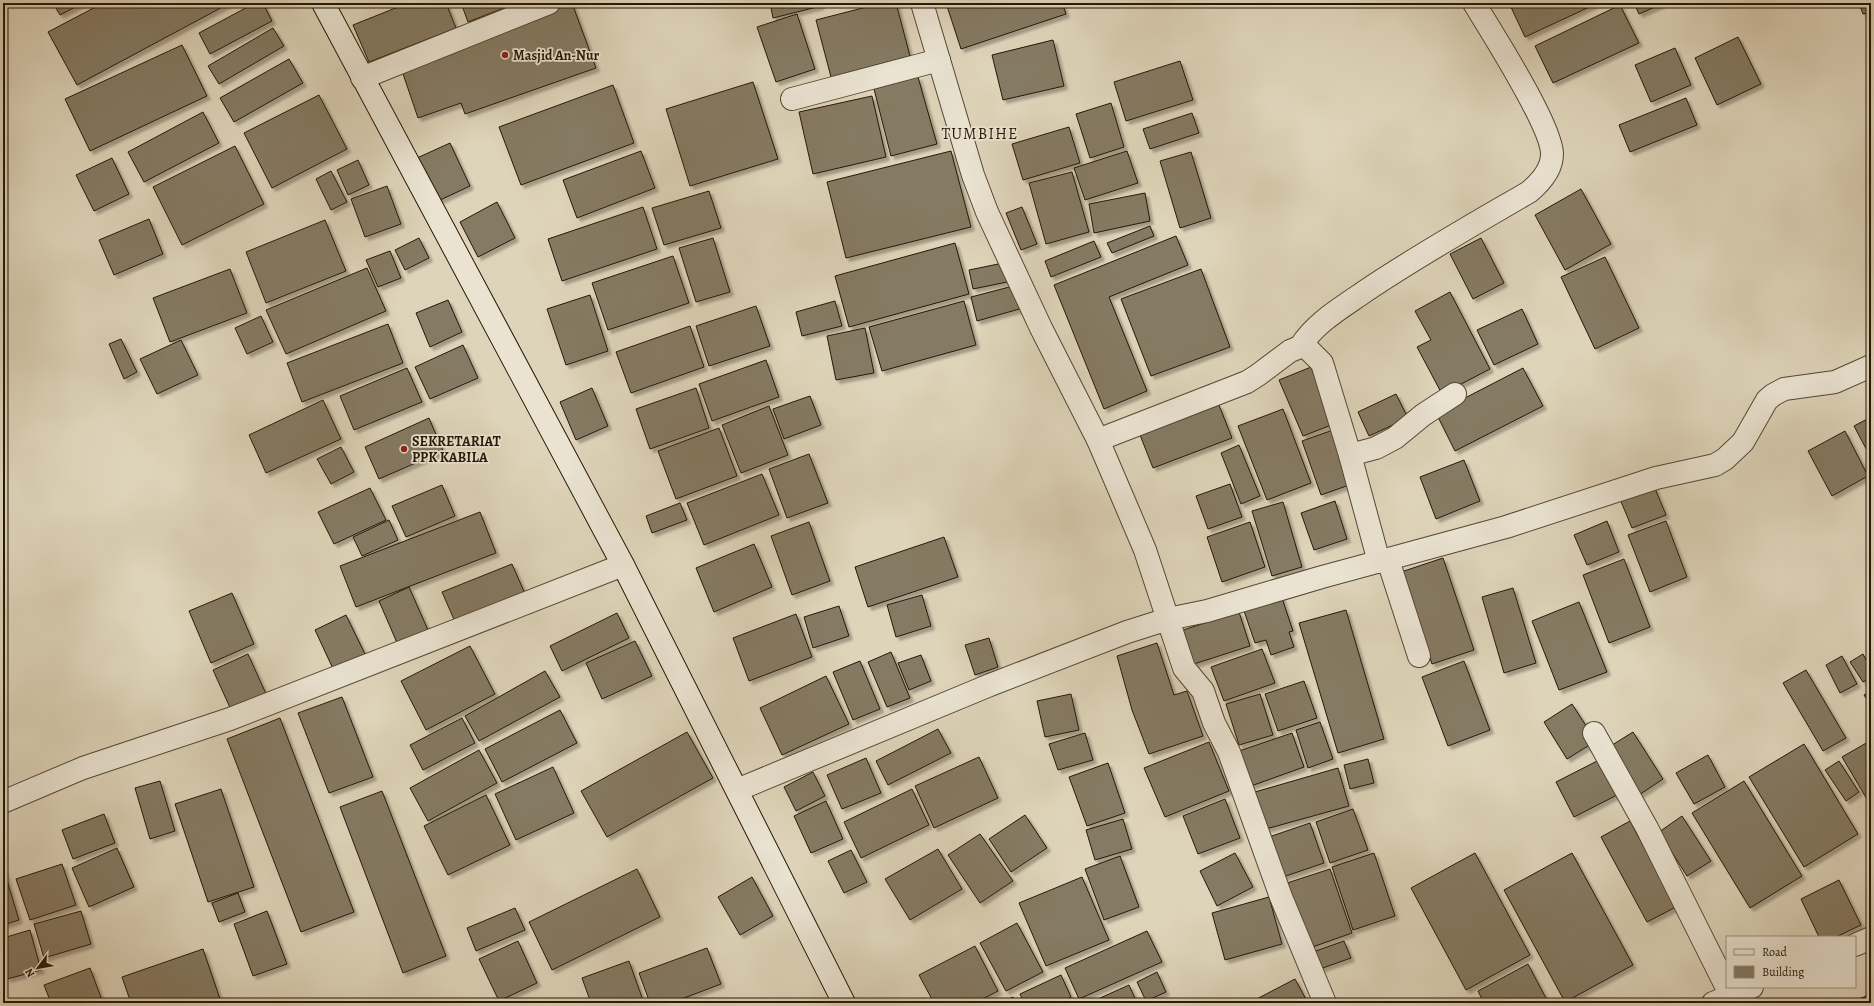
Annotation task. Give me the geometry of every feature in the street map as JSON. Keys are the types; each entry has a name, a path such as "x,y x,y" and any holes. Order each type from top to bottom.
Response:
{"street":[{"path":"323,3 622,565 844,1003"},
{"path":"362,78 549,3"},
{"path":"922,3 973,175 987,212 1041,328 1098,440 1145,550 1184,668 1203,692 1214,723 1229,752 1282,897 1325,1003"},
{"path":"1098,440 1258,376 1290,351 1300,347 1313,330 1344,306 1388,276 1529,192 1538,185 1549,171 1552,155 1550,140 1523,87 1474,3"},
{"path":"792,99 939,60"},
{"path":"1300,347 1310,350 1322,363 1383,561 1419,656"},
{"path":"737,790 1078,650 1168,618 1207,611 1506,527 1656,478 1714,465 1725,459 1743,442 1767,400 1773,395 1784,389 1835,382 1871,366"},
{"path":"1350,455 1376,448 1395,438 1423,414 1455,394"},
{"path":"3,802 83,768 230,719 622,565"},
{"path":"1594,734 1647,828 1722,999 1750,988"},
{"path":"1856,945 1871,938"}],"building":[{"path":"53,3 83,3 60,15"},
{"path":"103,3 230,3 77,85 48,32"},
{"path":"255,3 263,3 272,21 210,54 199,33"},
{"path":"408,3 446,3 456,28 369,62 353,25"},
{"path":"461,3 517,3 468,22"},
{"name":"Masjid An-Nur","path":"560,3 572,3 596,68 465,114 461,103 418,118 399,62 440,45"},
{"path":"770,3 820,3 821,6 773,18"},
{"path":"882,3 896,3 910,56 831,77 816,20"},
{"path":"946,3 1062,3 1066,14 961,49"},
{"path":"1509,3 1598,3 1525,37"},
{"path":"1634,3 1662,3 1662,4 1639,14"},
{"path":"1859,3 1871,3 1871,12 1863,14"},
{"path":"1620,5 1639,43 1553,83 1535,46"},
{"path":"797,14 815,69 776,82 757,27"},
{"path":"273,28 284,46 219,84 208,66"},
{"path":"1738,37 1761,84 1717,105 1695,58"},
{"path":"1053,40 1064,86 1003,100 992,55"},
{"path":"182,45 207,96 90,151 65,99"},
{"path":"1675,48 1691,85 1651,102 1635,65"},
{"path":"289,59 303,83 234,122 220,98"},
{"path":"1180,61 1193,100 1126,121 1114,82"},
{"path":"918,77 937,144 891,156 874,89"},
{"path":"753,82 778,159 690,186 666,109"},
{"path":"613,85 634,143 521,185 499,127"},
{"path":"319,95 347,149 272,188 244,133"},
{"path":"872,96 886,157 813,174 799,112"},
{"path":"1686,98 1697,125 1630,152 1619,125"},
{"path":"1111,103 1124,147 1090,158 1076,114"},
{"path":"203,112 219,143 144,182 128,152"},
{"path":"1192,113 1199,133 1150,149 1143,129"},
{"path":"1069,127 1080,163 1023,180 1012,144"},
{"path":"450,143 470,186 438,201 417,158"},
{"path":"235,146 264,204 182,245 153,187"},
{"path":"641,151 655,188 577,218 563,180"},
{"path":"951,151 971,227 846,258 827,182"},
{"path":"1127,151 1138,183 1085,200 1074,168"},
{"path":"1191,152 1211,218 1180,228 1160,161"},
{"path":"112,158 129,194 94,211 76,175"},
{"path":"358,160 369,185 348,195 337,170"},
{"path":"331,171 347,202 331,210 316,179"},
{"path":"1072,172 1089,232 1046,244 1029,183"},
{"path":"387,186 401,224 365,237 351,199"},
{"path":"1581,189 1611,244 1565,270 1535,215"},
{"path":"709,191 721,228 664,245 652,208"},
{"path":"1145,193 1150,221 1094,233 1089,204"},
{"path":"497,202 515,238 478,257 460,222"},
{"path":"643,207 657,249 562,281 548,239"},
{"path":"1022,207 1037,244 1021,250 1006,213"},
{"path":"149,219 163,254 114,275 99,240"},
{"path":"325,220 346,271 266,303 246,252"},
{"path":"1150,226 1154,236 1112,253 1107,243"},
{"path":"1176,236 1188,265 1109,297 1147,391 1104,409 1054,285"},
{"path":"419,238 429,258 405,270 395,250"},
{"path":"713,238 730,292 696,302 679,248"},
{"path":"1481,238 1504,283 1473,299 1450,254"},
{"path":"1094,241 1101,257 1051,277 1045,261"},
{"path":"955,243 969,294 849,327 835,276"},
{"path":"390,251 401,278 378,287 366,260"},
{"path":"673,256 689,303 608,330 592,283"},
{"path":"1605,257 1639,328 1595,349 1561,277"},
{"path":"1008,262 1012,281 973,289 969,270"},
{"path":"367,268 386,311 286,354 266,310"},
{"path":"230,269 247,313 170,342 153,298"},
{"path":"1201,269 1230,347 1151,376 1121,299"},
{"path":"1017,285 1023,308 977,321 971,297"},
{"path":"1450,292 1490,369 1442,394 1417,347 1431,340 1415,311"},
{"path":"590,295 608,351 566,365 547,309"},
{"path":"448,300 462,332 430,347 416,313"},
{"path":"835,301 842,326 802,336 796,312"},
{"path":"964,301 976,345 882,371 869,327"},
{"path":"756,306 770,346 709,366 696,326"},
{"path":"1522,309 1538,344 1494,365 1477,330"},
{"path":"261,316 273,342 247,354 235,328"},
{"path":"388,324 403,363 302,402 287,363"},
{"path":"690,326 704,367 631,393 616,352"},
{"path":"865,328 874,373 836,380 827,336"},
{"path":"121,339 137,372 124,379 109,344"},
{"path":"181,340 198,375 157,394 140,359"},
{"path":"463,345 478,378 430,399 415,367"},
{"path":"766,360 779,397 712,421 699,384"},
{"path":"1311,367 1334,424 1303,436 1279,380"},
{"path":"407,368 422,402 354,430 340,396"},
{"path":"1523,368 1543,406 1455,451 1436,413"},
{"path":"592,388 608,426 576,440 560,402"},
{"path":"696,388 709,428 650,449 636,409"},
{"path":"1396,394 1408,418 1369,436 1358,412"},
{"path":"810,396 821,425 784,439 773,409"},
{"path":"323,400 341,439 266,473 249,435"},
{"path":"1219,405 1232,438 1153,468 1140,435"},
{"path":"769,406 788,455 741,473 722,425"},
{"path":"1283,409 1311,483 1267,500 1238,426"},
{"path":"1871,417 1871,458 1854,426"},
{"name":"SEKRETARIAT PPK KABILA","path":"429,418 443,451 379,479 365,447"},
{"path":"719,428 737,476 676,499 658,451"},
{"path":"1333,430 1352,484 1321,495 1302,441"},
{"path":"1845,431 1868,476 1832,496 1808,451"},
{"path":"1239,445 1260,496 1241,504 1221,453"},
{"path":"341,447 354,472 331,484 317,459"},
{"path":"809,454 828,503 787,518 769,469"},
{"path":"1464,460 1480,501 1436,519 1420,477"},
{"path":"762,474 779,515 704,545 687,503"},
{"path":"1230,484 1242,517 1208,529 1196,496"},
{"path":"442,485 455,516 406,537 392,506"},
{"path":"1654,486 1666,515 1632,528 1620,499"},
{"path":"370,488 386,520 334,544 318,512"},
{"path":"1335,501 1347,539 1314,550 1301,513"},
{"path":"1283,502 1302,567 1272,576 1252,511"},
{"path":"680,503 687,520 652,533 646,516"},
{"path":"480,512 496,553 356,607 340,566"},
{"path":"389,520 398,540 362,556 353,537"},
{"path":"1607,521 1619,552 1587,565 1574,535"},
{"path":"1666,521 1687,577 1650,592 1628,535"},
{"path":"809,522 830,581 792,595 771,536"},
{"path":"1250,522 1265,567 1222,582 1207,537"},
{"path":"944,537 958,577 868,607 855,567"},
{"path":"754,544 772,587 714,612 696,568"},
{"path":"1443,558 1474,650 1432,664 1401,572"},
{"path":"1624,559 1650,627 1609,643 1583,575"},
{"path":"512,564 526,596 456,624 442,592"},
{"path":"409,587 432,639 401,652 379,601"},
{"path":"1513,588 1536,663 1504,673 1482,597"},
{"path":"232,593 254,644 211,663 189,611"},
{"path":"922,595 931,626 896,637 887,605"},
{"path":"1281,595 1293,631 1289,632 1294,647 1271,655 1266,640 1255,643 1243,608"},
{"path":"1579,602 1607,672 1559,690 1532,621"},
{"path":"839,606 849,636 813,648 804,617"},
{"path":"1346,610 1384,739 1338,753 1299,623"},
{"path":"1239,612 1250,646 1194,664 1183,630"},
{"path":"617,613 629,638 562,671 550,646"},
{"path":"796,614 812,657 749,681 733,638"},
{"path":"346,615 367,658 335,673 315,630"},
{"path":"989,638 998,667 975,675 965,645"},
{"path":"635,641 652,676 602,699 586,663"},
{"path":"1157,643 1174,695 1187,691 1203,736 1149,754 1132,710 1117,656"},
{"path":"470,646 495,694 426,730 401,681"},
{"path":"1262,649 1275,683 1224,701 1211,667"},
{"path":"891,652 910,698 887,707 868,662"},
{"path":"248,654 267,696 232,712 213,670"},
{"path":"1863,654 1871,669 1871,677 1863,682 1850,662"},
{"path":"921,655 931,681 909,690 898,663"},
{"path":"1842,656 1857,684 1840,693 1826,665"},
{"path":"860,661 880,709 853,720 833,672"},
{"path":"1464,661 1490,730 1448,746 1422,677"},
{"path":"1806,670 1846,738 1823,751 1783,683"},
{"path":"545,671 560,697 479,741 465,716"},
{"path":"826,676 849,724 782,755 760,708"},
{"path":"1304,681 1317,718 1278,731 1265,694"},
{"path":"1871,691 1871,706 1864,695"},
{"path":"1071,694 1079,730 1045,737 1037,701"},
{"path":"1260,694 1273,735 1239,745 1226,704"},
{"path":"342,697 373,777 329,793 298,713"},
{"path":"1572,704 1596,741 1567,759 1544,722"},
{"path":"560,710 577,743 502,782 485,749"},
{"path":"280,718 354,912 301,932 227,739"},
{"path":"462,718 475,743 423,770 410,745"},
{"path":"1320,722 1333,759 1308,768 1296,730"},
{"path":"938,729 951,753 888,785 876,761"},
{"path":"687,732 713,778 607,837 581,791"},
{"path":"1633,732 1663,779 1639,795 1609,747"},
{"path":"1085,733 1093,760 1058,770 1049,744"},
{"path":"1292,733 1304,767 1251,786 1239,751"},
{"path":"1209,742 1229,791 1165,817 1144,768"},
{"path":"1868,742 1871,747 1871,806 1842,757"},
{"path":"1804,744 1858,834 1804,867 1749,777"},
{"path":"479,750 497,783 428,821 410,788"},
{"path":"1708,755 1725,787 1694,804 1676,773"},
{"path":"979,757 998,798 934,828 915,786"},
{"path":"866,758 881,793 842,809 827,775"},
{"path":"1603,758 1621,793 1574,817 1556,782"},
{"path":"1368,759 1374,783 1350,789 1344,765"},
{"path":"1839,761 1859,792 1846,801 1825,770"},
{"path":"1108,763 1125,813 1087,826 1069,777"},
{"path":"553,767 574,813 516,840 495,794"},
{"path":"1338,768 1349,806 1266,829 1255,792"},
{"path":"813,772 825,796 796,811 784,787"},
{"path":"160,781 175,831 150,839 135,788"},
{"path":"1744,781 1802,876 1750,908 1692,813"},
{"path":"221,789 254,887 208,902 175,804"},
{"path":"912,789 929,825 861,858 844,822"},
{"path":"382,791 446,956 403,973 340,807"},
{"path":"486,795 510,845 448,875 424,826"},
{"path":"1225,799 1240,838 1198,854 1183,816"},
{"path":"826,801 843,839 811,853 794,816"},
{"path":"1353,809 1368,850 1330,863 1316,822"},
{"path":"104,814 115,843 73,859 62,830"},
{"path":"1025,815 1047,848 1011,872 989,839"},
{"path":"1682,816 1711,861 1687,876 1659,832"},
{"path":"1123,819 1132,849 1095,860 1086,830"},
{"path":"1630,821 1676,907 1647,922 1601,837"},
{"path":"1310,823 1324,863 1277,879 1263,839"},
{"path":"980,834 1013,881 980,903 948,855"},
{"path":"117,848 134,887 89,907 72,868"},
{"path":"938,849 962,889 910,920 885,879"},
{"path":"851,850 867,882 844,893 828,861"},
{"path":"1235,853 1253,887 1217,906 1200,871"},
{"path":"1374,853 1395,916 1353,930 1332,867"},
{"path":"1475,853 1530,955 1466,990 1411,888"},
{"path":"1572,853 1633,965 1565,1002 1504,890"},
{"path":"1120,856 1139,907 1104,920 1085,869"},
{"path":"62,864 76,905 30,920 16,879"},
{"path":"3,867 19,920 3,925"},
{"path":"637,869 660,917 552,970 529,922"},
{"path":"1330,869 1352,933 1307,949 1284,884"},
{"path":"752,877 773,916 740,935 718,897"},
{"path":"1082,877 1109,940 1046,966 1019,903"},
{"path":"1839,880 1861,925 1838,936 1819,936 1801,899"},
{"path":"238,893 245,912 219,922 212,903"},
{"path":"1269,897 1282,944 1225,960 1212,913"},
{"path":"515,908 525,930 476,951 467,928"},
{"path":"81,911 91,944 44,958 34,924"},
{"path":"267,911 287,964 253,976 234,924"},
{"path":"1017,923 1043,972 1006,991 980,943"},
{"path":"30,930 41,970 7,979 3,964 3,938"},
{"path":"1147,931 1162,962 1079,999 1065,968"},
{"path":"518,941 537,983 499,1001 479,959"},
{"path":"1344,941 1351,958 1317,970 1310,953"},
{"path":"975,946 998,991 975,1003 934,1003 919,975"},
{"path":"707,948 721,984 671,1003 650,1003 639,973"},
{"path":"203,949 220,999 208,1003 131,1003 122,977"},
{"path":"629,961 644,1003 591,1003 582,978"},
{"path":"1528,964 1548,1002 1484,1003 1478,991"},
{"path":"90,968 103,1003 51,1003 44,985"},
{"path":"1157,972 1166,992 1146,1001 1137,982"},
{"path":"1061,975 1071,997 1058,1003 1024,1003 1020,994"},
{"path":"1295,979 1308,1003 1249,1003"},
{"path":"1129,985 1137,1003 1089,1003"},
{"path":"1871,994 1871,1003 1849,1003"},
{"path":"1013,997 1016,1003 999,1003"}],"place":[{"name":"Masjid An-Nur","path":"505,55"},
{"name":"SEKRETARIAT PPK KABILA","path":"404,449"}],"district":[{"name":"TUMBIHE","path":"980,134"}]}
